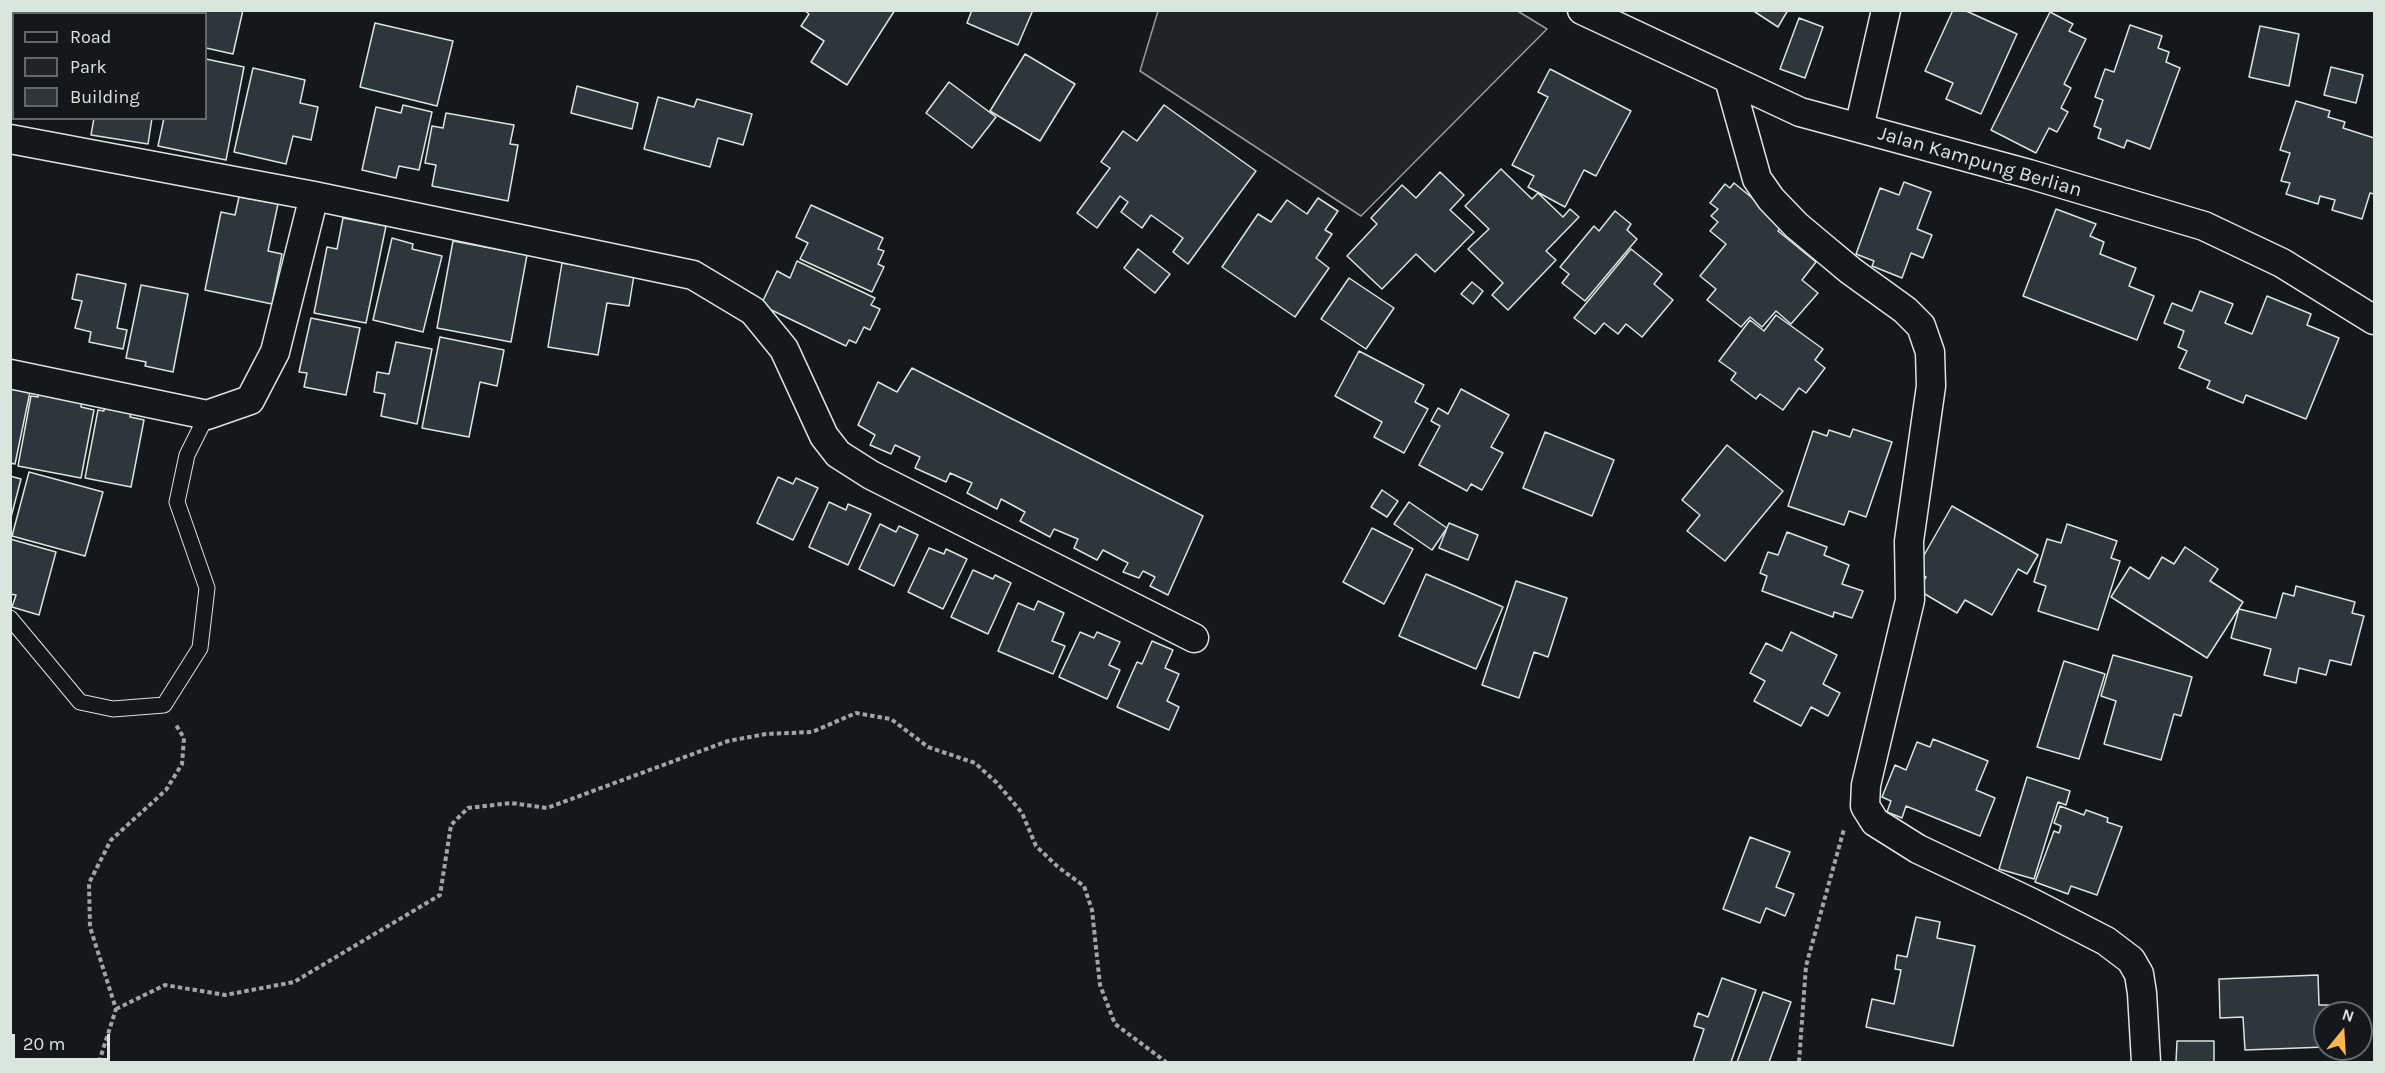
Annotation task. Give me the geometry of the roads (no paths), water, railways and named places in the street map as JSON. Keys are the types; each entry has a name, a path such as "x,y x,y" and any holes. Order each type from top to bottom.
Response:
{"street":[{"name":"Jalan Kampung Berlian","path":"1582,10 1800,112 2029,174 2204,226 2282,263 2374,320"},
{"path":"1859,128 1886,10"},
{"path":"1729,79 1757,179 1796,225 1836,259 1905,310 1921,326 1930,352 1931,386 1909,541 1910,600 1866,785 1865,806 1875,822 1918,849 2043,908 2106,941 2131,960 2139,974 2142,993 2146,1062"},
{"path":"10,139 314,196 693,275 753,311 784,350 824,436 838,454 871,475 1194,638"},
{"path":"10,374 207,415 250,400 275,352 314,196"}],"lane":[{"path":"10,618 80,702 113,710 164,705 200,648 207,588 177,502 187,455 207,415"}]}
